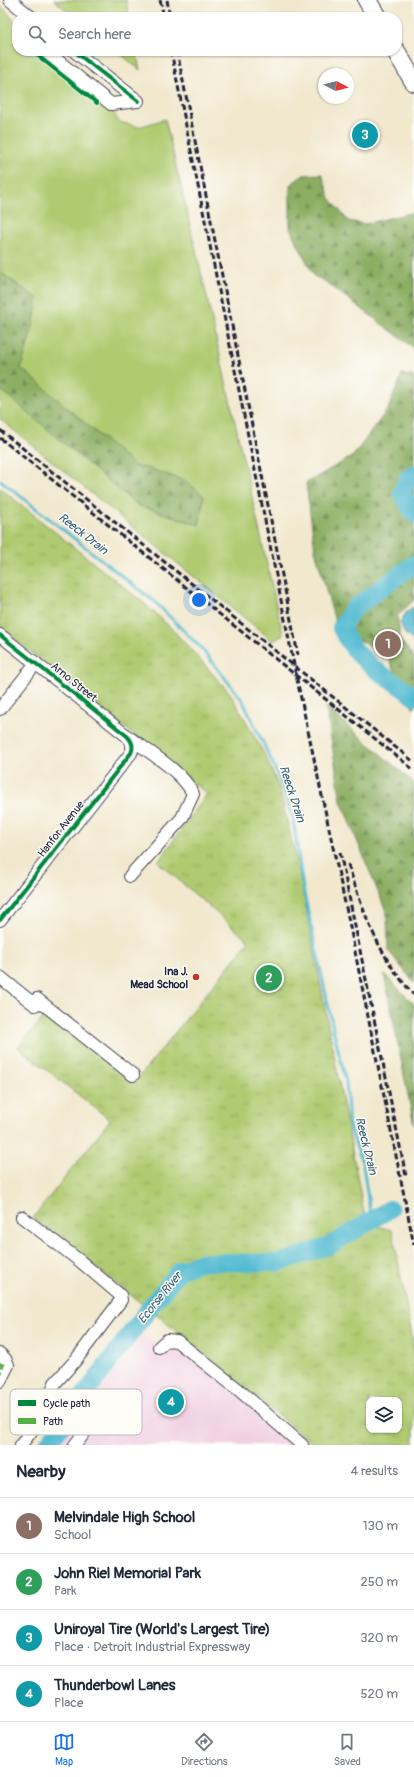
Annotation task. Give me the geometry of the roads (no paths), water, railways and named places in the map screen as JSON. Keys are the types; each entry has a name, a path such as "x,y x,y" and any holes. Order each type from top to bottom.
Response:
{"highway":[{"path":"367,0 374,12"},
{"path":"399,56 414,82"}],"street":[{"path":"10,0 23,12"},
{"path":"52,56 111,104 138,101 80,56"},
{"name":"Arno Street","path":"0,635 131,742 157,758 189,785 193,794 182,818 130,876"},
{"path":"0,709 36,664"},
{"name":"Hanfor Avenue","path":"0,920 131,753 131,742"},
{"path":"0,976 133,1075"},
{"path":"22,1217 120,1295 121,1300 75,1361 55,1383 53,1389"},
{"path":"159,1347 167,1340 177,1341 239,1390 302,1445"},
{"path":"0,1354 5,1359 8,1366 3,1376"},
{"path":"21,1445 28,1435"},
{"path":"75,1445 83,1435"}],"water":[{"path":"414,607 414,641 405,634 400,622 408,610"}],"waterway":[{"name":"Ecorse River","path":"414,474 408,478 402,493 414,514"},
{"name":"Reeck Drain","path":"0,480 155,602 202,649 243,701 274,766 293,817 303,888 346,1081 349,1125 363,1165 371,1220"},
{"name":"Ecorse River","path":"414,564 353,609 341,628 346,638 360,656 374,669 414,697"},
{"name":"Ecorse River","path":"89,1389 180,1270 202,1262 278,1263 329,1246 390,1209"},
{"name":"Ecorse River","path":"47,1445 54,1435"}],"railway":[{"path":"160,0 163,12"},
{"path":"167,0 169,12"},
{"path":"172,56 296,675 348,917 414,1245"},
{"path":"178,56 298,655"},
{"path":"0,430 414,762"},
{"path":"0,438 414,770"},
{"path":"340,852 406,1176"},
{"path":"348,864 366,917 382,950 401,980 414,995"}],"place":[{"name":"Uniroyal Tire (World's Largest Tire)","path":"365,135"},
{"name":"Melvindale High School","path":"388,644"},
{"name":"Ina J. Mead School","path":"196,977"},
{"name":"John Riel Memorial Park","path":"269,978"},
{"name":"Thunderbowl Lanes","path":"171,1402"}]}
